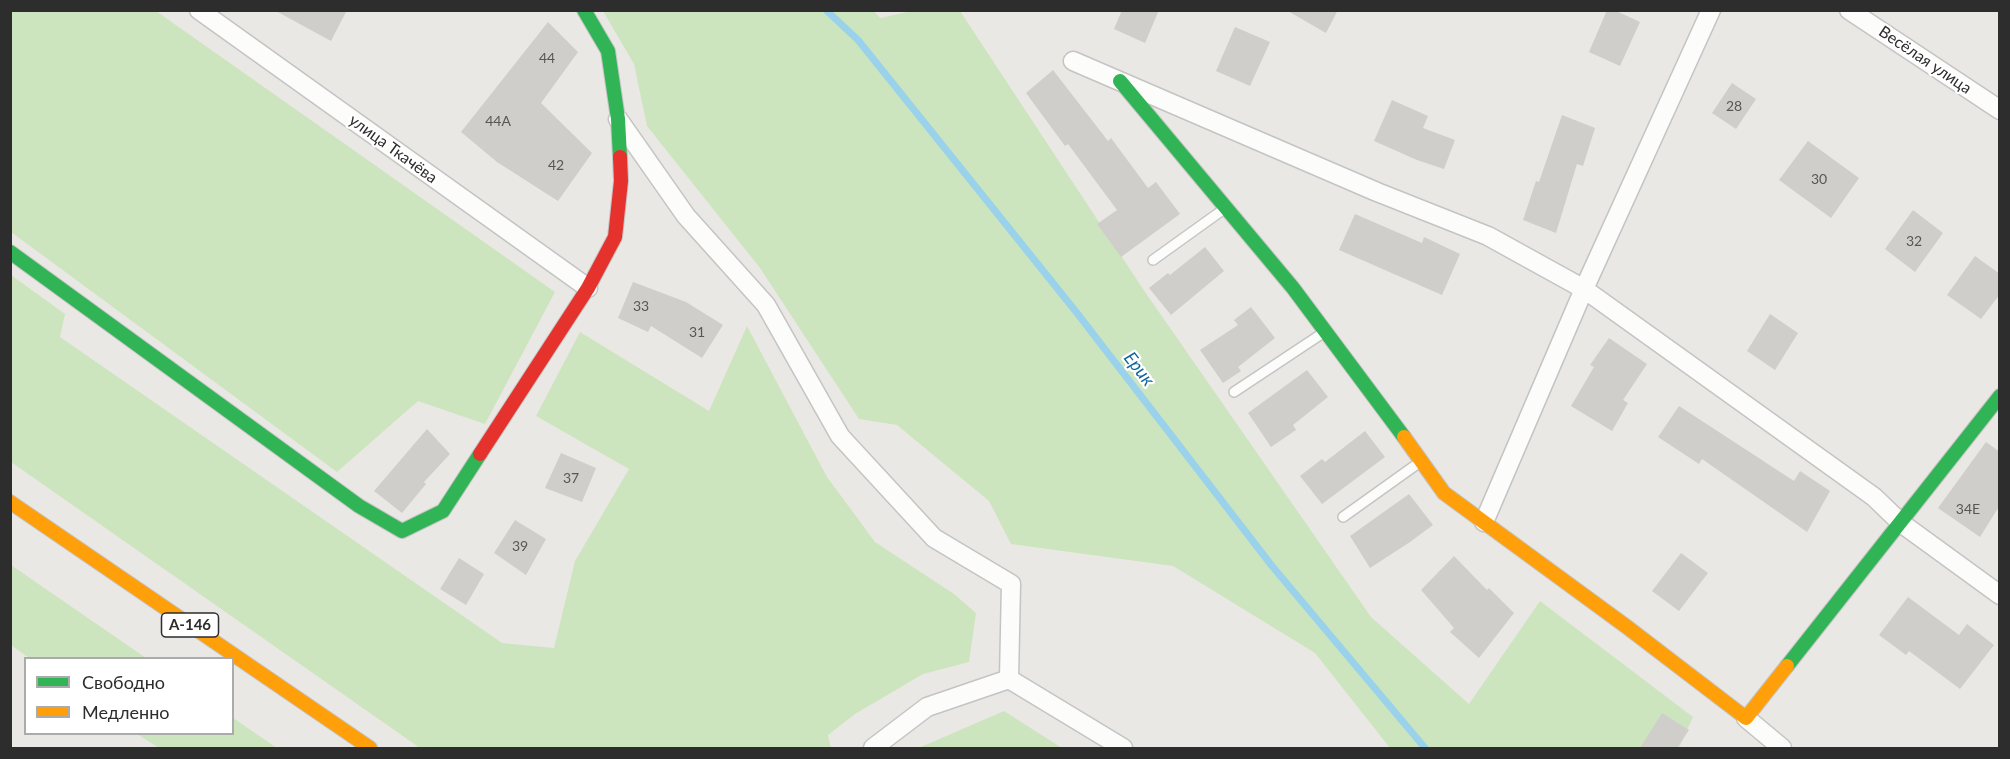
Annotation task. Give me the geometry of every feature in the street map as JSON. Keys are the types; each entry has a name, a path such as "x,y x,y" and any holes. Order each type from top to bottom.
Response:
{"main road":[{"path":"10,252 358,506 402,531 442,511 588,288 615,237 621,181 618,119 608,51 584,10"},
{"path":"1120,81 1293,288 1444,493 1627,627 1746,718 2000,396"},
{"name":"А-146","path":"10,502 370,748"}],"street":[{"name":"улица Ткачёва","path":"199,10 588,288"},
{"path":"1484,522 1584,290 1712,10"},
{"name":"Весёлая улица","path":"1850,10 1998,106"},
{"path":"1073,61 1377,192 1488,236 1584,290 1874,497 1901,523 2000,595"},
{"path":"618,119 686,216 766,305 840,436 934,538 1011,584 1009,679"},
{"path":"873,748 927,707 1009,679 1124,748"},
{"path":"1746,718 1782,748"}],"lane":[{"path":"1153,260 1226,208"},
{"path":"1234,392 1325,332"},
{"path":"1343,517 1422,461"}],"green space":[{"path":"873,10 880,18 912,11 960,11 1143,289 1371,617 1469,704 1540,601 1693,717 1679,748 1390,748 1315,653 1173,566 1011,544 989,501 897,425 859,419 760,268 647,126 634,64 603,11"},
{"path":"11,11 156,11 555,292 485,424 418,401 337,472 11,232"},
{"path":"11,275 65,314 60,337 502,643 554,648 575,561 629,469 536,416 580,332 709,411 747,326 827,477 875,542 954,594 976,613 969,662 923,674 855,714 828,735 831,748 420,748 11,462"},
{"path":"11,565 145,657 28,657 11,645"},
{"path":"1004,711 1062,748 918,748 930,743"},
{"path":"234,719 277,748 159,748 139,735 234,735"}],"building":[{"path":"274,10 347,10 331,41"},
{"path":"1122,10 1159,10 1145,43 1114,29"},
{"path":"1286,10 1338,10 1326,33"},
{"path":"1607,10 1614,10 1640,22 1620,66 1589,52"},
{"path":"548,22 578,52 541,103 592,153 558,201 497,162 461,132"},
{"path":"1235,27 1270,42 1250,86 1216,71"},
{"path":"1053,70 1108,141 1111,138 1148,188 1156,182 1180,214 1121,257 1097,224 1117,210 1068,144 1065,146 1026,93"},
{"path":"1732,83 1756,99 1736,129 1712,113"},
{"path":"1392,100 1428,116 1423,128 1455,140 1444,169 1374,141"},
{"path":"1562,115 1595,128 1583,166 1577,164 1556,233 1523,220"},
{"path":"1808,141 1859,178 1831,218 1779,180"},
{"path":"1913,210 1943,233 1915,272 1885,249"},
{"path":"1355,214 1422,243 1424,237 1460,254 1442,295 1339,250"},
{"path":"1205,247 1224,271 1171,315 1149,288 1168,273 1170,275"},
{"path":"1975,256 2000,274 2000,294 1981,319 1947,295"},
{"path":"633,282 686,302 723,325 702,358 651,326 648,332 618,318"},
{"path":"1251,307 1275,338 1238,367 1241,371 1223,383 1200,350 1238,325 1234,320"},
{"path":"1770,314 1798,333 1775,370 1747,351"},
{"path":"1609,338 1647,364 1623,400 1628,403 1612,431 1571,406 1594,367 1590,365"},
{"path":"1307,370 1328,397 1293,425 1296,430 1271,447 1248,413"},
{"path":"1679,406 1794,481 1800,471 1830,491 1807,532 1702,459 1699,464 1658,437"},
{"path":"427,429 450,454 424,482 426,484 402,513 374,491"},
{"path":"1365,431 1385,457 1322,504 1300,476 1322,459 1325,462"},
{"path":"1986,442 2000,452 2000,505 1980,537 1938,508"},
{"path":"561,453 596,468 582,502 545,488"},
{"path":"1409,494 1433,525 1370,568 1350,536"},
{"path":"515,520 546,539 526,575 494,553"},
{"path":"1681,553 1708,573 1679,611 1652,591"},
{"path":"1454,556 1487,590 1489,588 1514,613 1479,658 1450,632 1454,628 1421,590"},
{"path":"459,558 484,574 466,605 440,589"},
{"path":"1908,597 1959,635 1967,624 1994,645 1960,689 1909,651 1906,655 1879,635"},
{"path":"1662,713 1689,730 1677,748 1640,748"}],"waterway":[{"name":"Ерик","path":"826,10 858,40 1077,313 1272,566 1425,748"}],"traffic: fast":[{"path":"584,10 608,51 618,119 620,157"},
{"path":"1120,81 1293,288 1404,437"},
{"path":"10,252 359,506 402,531 443,511 480,454"},
{"path":"1787,666 2000,396"}],"traffic: slow":[{"path":"1404,437 1444,493 1627,627 1746,718 1787,666"},
{"path":"10,502 370,748"}],"traffic: jam":[{"path":"480,454 588,288 615,237 621,181 620,157"}]}
